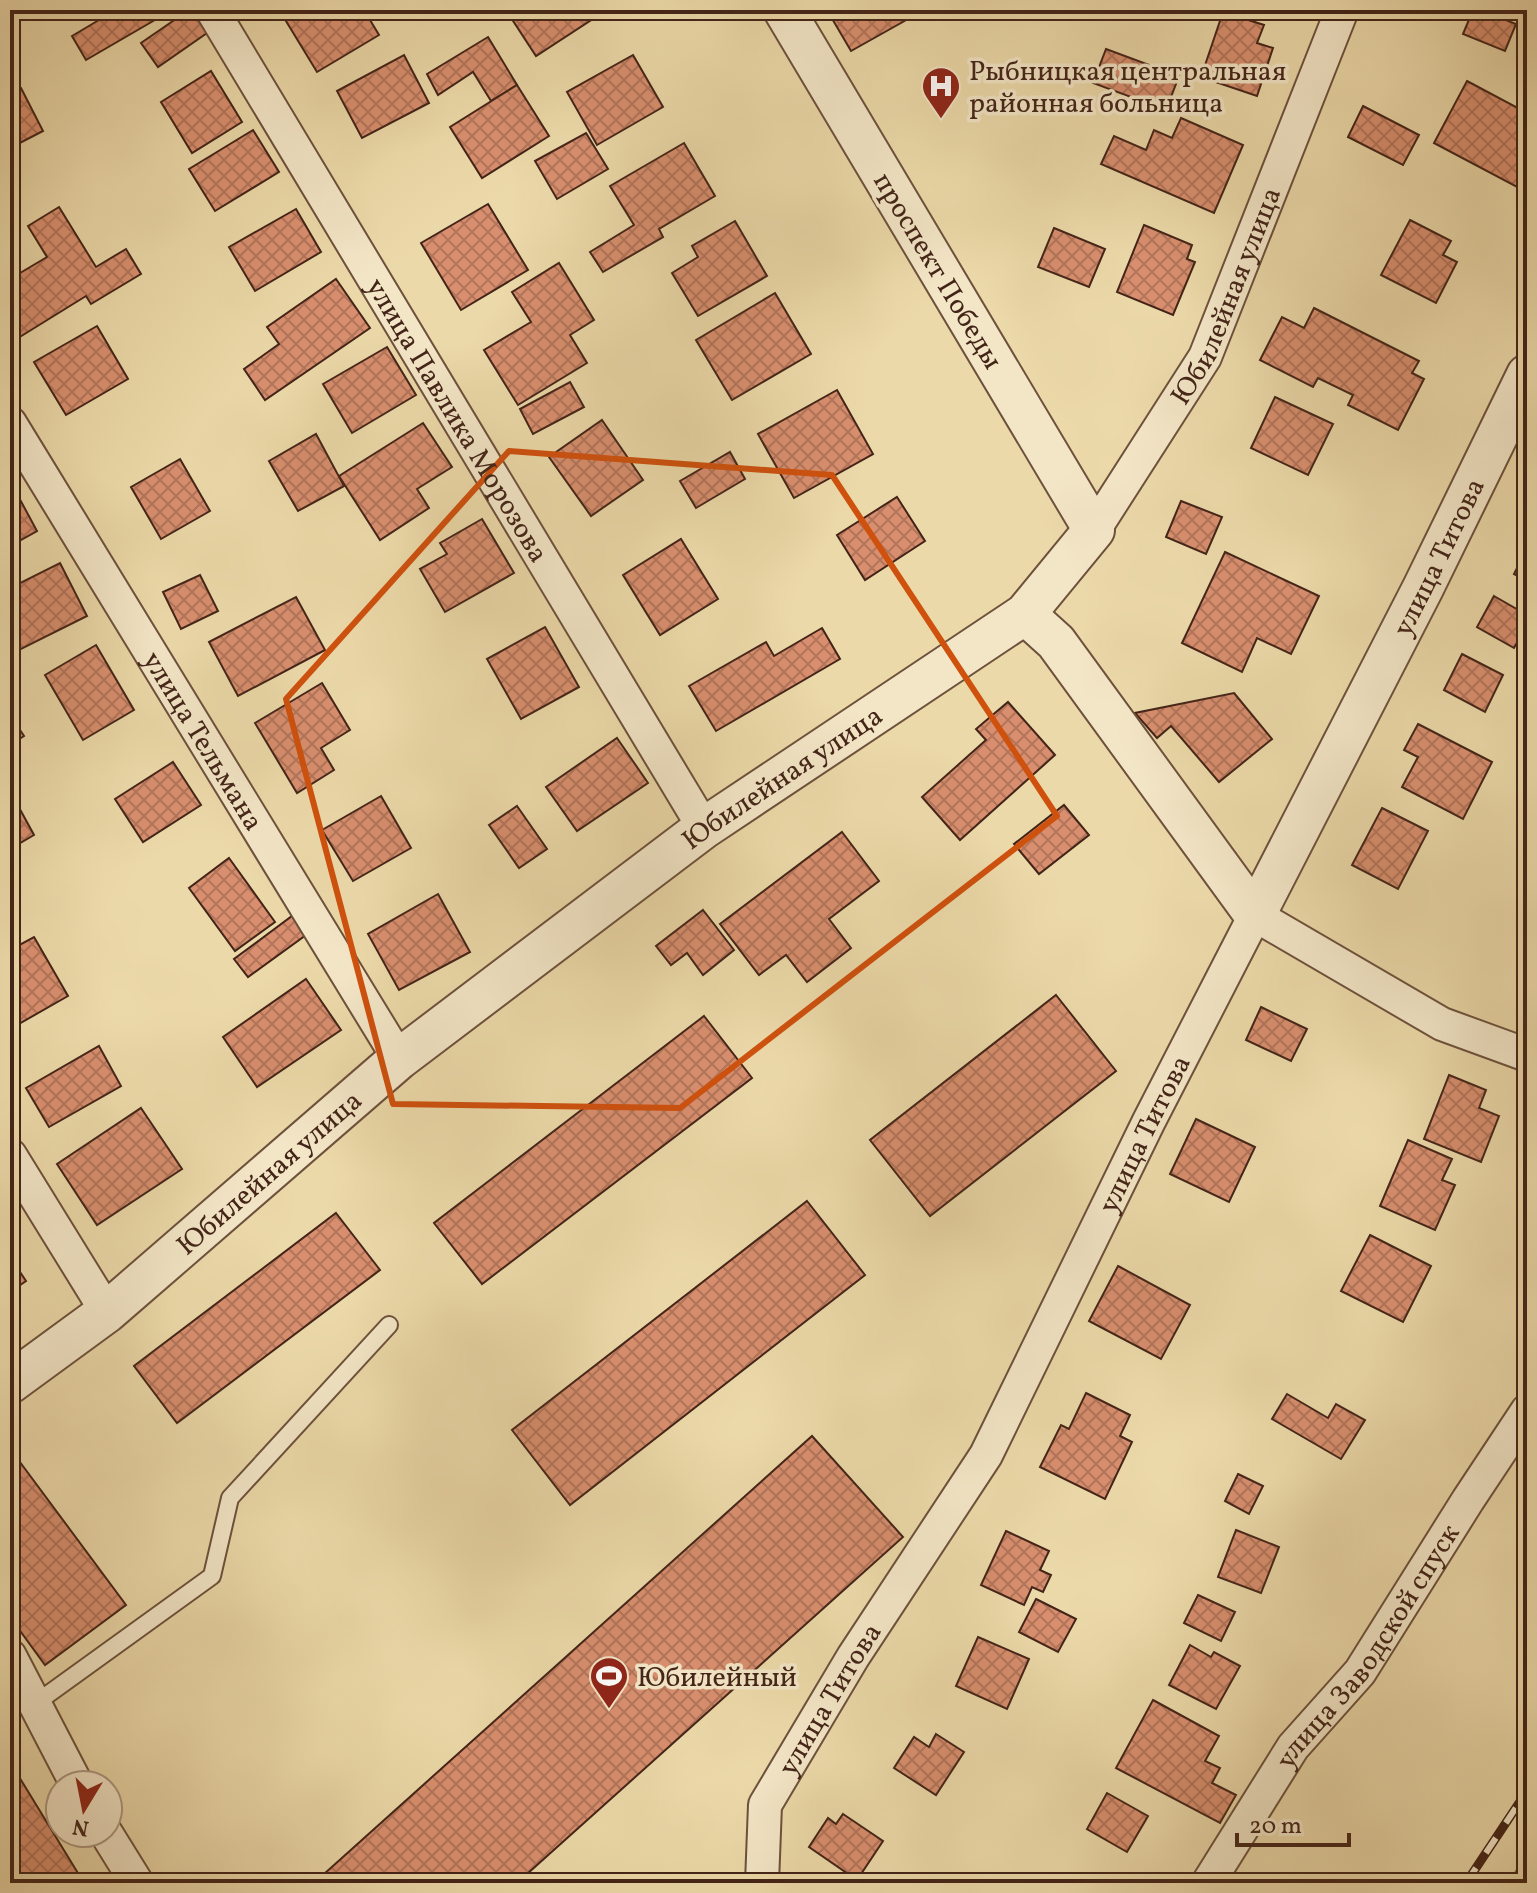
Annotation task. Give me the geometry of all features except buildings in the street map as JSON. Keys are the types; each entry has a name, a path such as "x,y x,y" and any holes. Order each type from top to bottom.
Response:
{"street":[{"name":"улица Павлика Морозова","path":"212,10 704,828"},
{"name":"проспект Победы","path":"784,10 1094,530"},
{"name":"Юбилейная улица","path":"10,1383 107,1312 399,1059 704,828 1025,614 1094,530 1205,357 1342,10"},
{"name":"улица Титова","path":"762,1883 765,1805 853,1657 986,1455 1149,1121 1423,588 1527,375"},
{"name":"улица Тельмана","path":"10,423 399,1059"},
{"path":"1025,614 1056,642 1255,915 1442,1024 1527,1055"},
{"path":"10,1155 107,1312"},
{"name":"улица Заводской спуск","path":"1208,1883 1293,1747 1360,1672 1527,1411"},
{"path":"10,1656 69,1769"},
{"path":"116,1849 137,1883"}],"lane":[{"path":"36,1703 212,1576 230,1498 389,1325"}],"highlighted area":[{"path":"509,451 832,475 1057,816 680,1108 393,1104 286,699"}],"green space":[{"path":"1527,1855 1527,1883 1508,1883"}],"railway":[{"path":"1466,1883 1527,1791"}],"place":[{"name":"Рыбницкая центральная районная больница","path":"941,120"},
{"name":"Юбилейный","path":"609,1710"}]}
